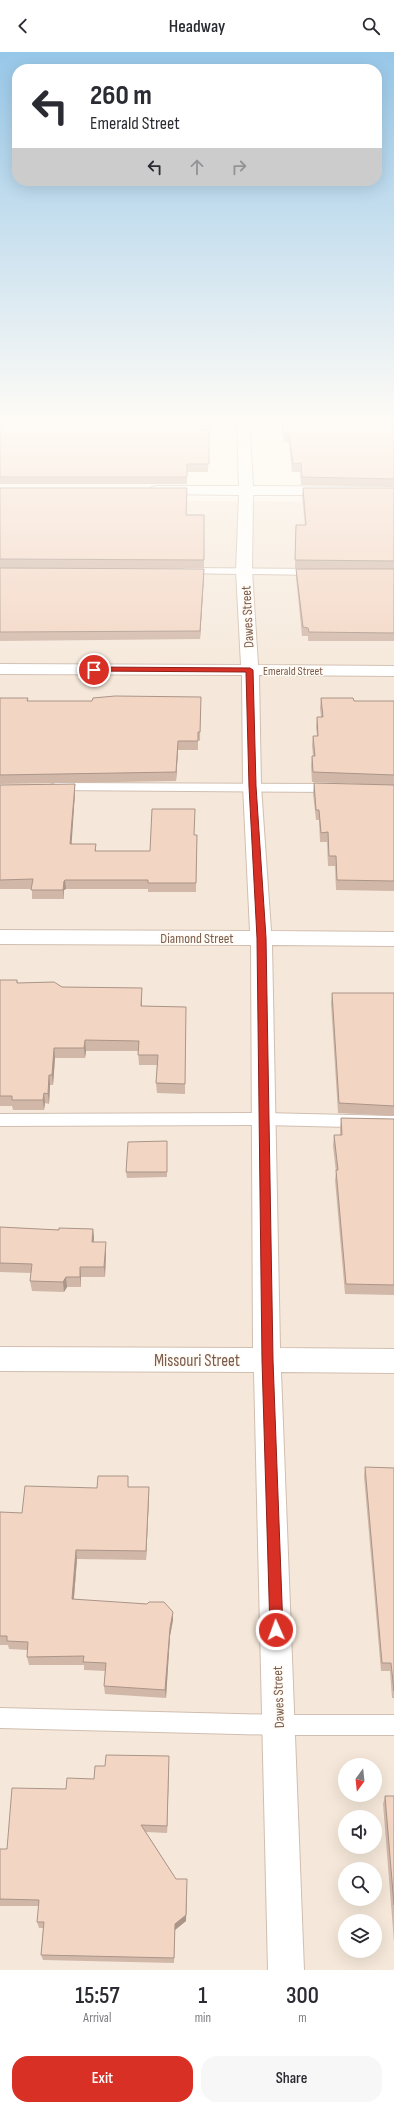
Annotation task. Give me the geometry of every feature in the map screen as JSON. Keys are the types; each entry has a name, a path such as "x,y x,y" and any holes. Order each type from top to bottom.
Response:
{"street":[{"name":"Dawes Street","path":"246,506 244,571 250,670 252,786 261,938 267,1360 286,1970"},
{"name":"Emerald Street","path":"0,669 394,671"},
{"name":"Diamond Street","path":"0,937 394,939"},
{"name":"Missouri Street","path":"0,1359 394,1361"}],"lane":[{"path":"173,571 323,572"},
{"path":"47,788 252,786 347,788"},
{"path":"0,1120 263,1119 394,1122"},
{"path":"0,1718 279,1725 394,1725"}],"shaded area":[{"path":"0,506 394,506 394,1970 0,1970"}],"building":[{"path":"0,506 186,506 186,515 204,515 204,560 0,559"},
{"path":"304,506 394,506 394,561 295,560 296,525 306,525"},
{"path":"0,568 204,569 200,631 0,632"},
{"path":"296,569 394,569 394,633 309,632 308,628 303,627"},
{"path":"115,696 201,697 200,732 198,732 198,741 178,741 176,772 0,775 0,698 28,698 27,701 92,701 93,698"},
{"path":"321,698 353,698 354,701 394,701 394,775 313,772 312,756 315,756 313,736 318,736 317,717 323,717"},
{"path":"314,783 394,785 394,881 337,880 336,856 329,856 328,832 321,833 319,810 316,810"},
{"path":"75,784 70,844 96,844 95,851 150,851 152,809 195,809 194,835 197,835 196,883 148,883 148,880 65,880 63,890 31,890 33,879 0,880 0,785"},
{"path":"0,980 17,980 17,983 54,982 62,987 142,988 141,1006 186,1007 185,1084 156,1083 158,1055 138,1055 139,1041 85,1040 84,1048 54,1048 52,1075 49,1075 48,1094 44,1093 43,1100 12,1100 12,1096 0,1096"},
{"path":"332,993 394,993 394,1106 339,1103"},
{"path":"341,1118 394,1119 394,1285 346,1284 334,1135 342,1135"},
{"path":"167,1141 167,1172 126,1172 128,1142"},
{"path":"0,1227 59,1230 59,1228 93,1229 92,1242 106,1242 104,1267 80,1267 80,1277 66,1277 63,1282 30,1281 32,1264 0,1263"},
{"path":"365,1467 394,1468 394,1691 391,1663 382,1663"},
{"path":"98,1476 128,1476 128,1487 149,1487 146,1551 76,1550 72,1599 147,1604 149,1602 164,1602 173,1612 170,1628 165,1690 104,1686 106,1663 83,1662 84,1656 27,1657 28,1642 7,1641 7,1636 0,1636 0,1512 22,1513 25,1486 97,1488"},
{"path":"106,1755 169,1756 167,1826 141,1825 176,1879 187,1879 186,1915 175,1924 174,1958 41,1955 44,1922 37,1922 39,1900 0,1899 0,1849 7,1849 12,1788 66,1789 67,1778 94,1779 95,1766 105,1766"},
{"path":"385,1796 394,1796 394,1905"}],"route":[{"path":"94,670 250,670 252,786 261,938 267,1360 276,1630"}]}
